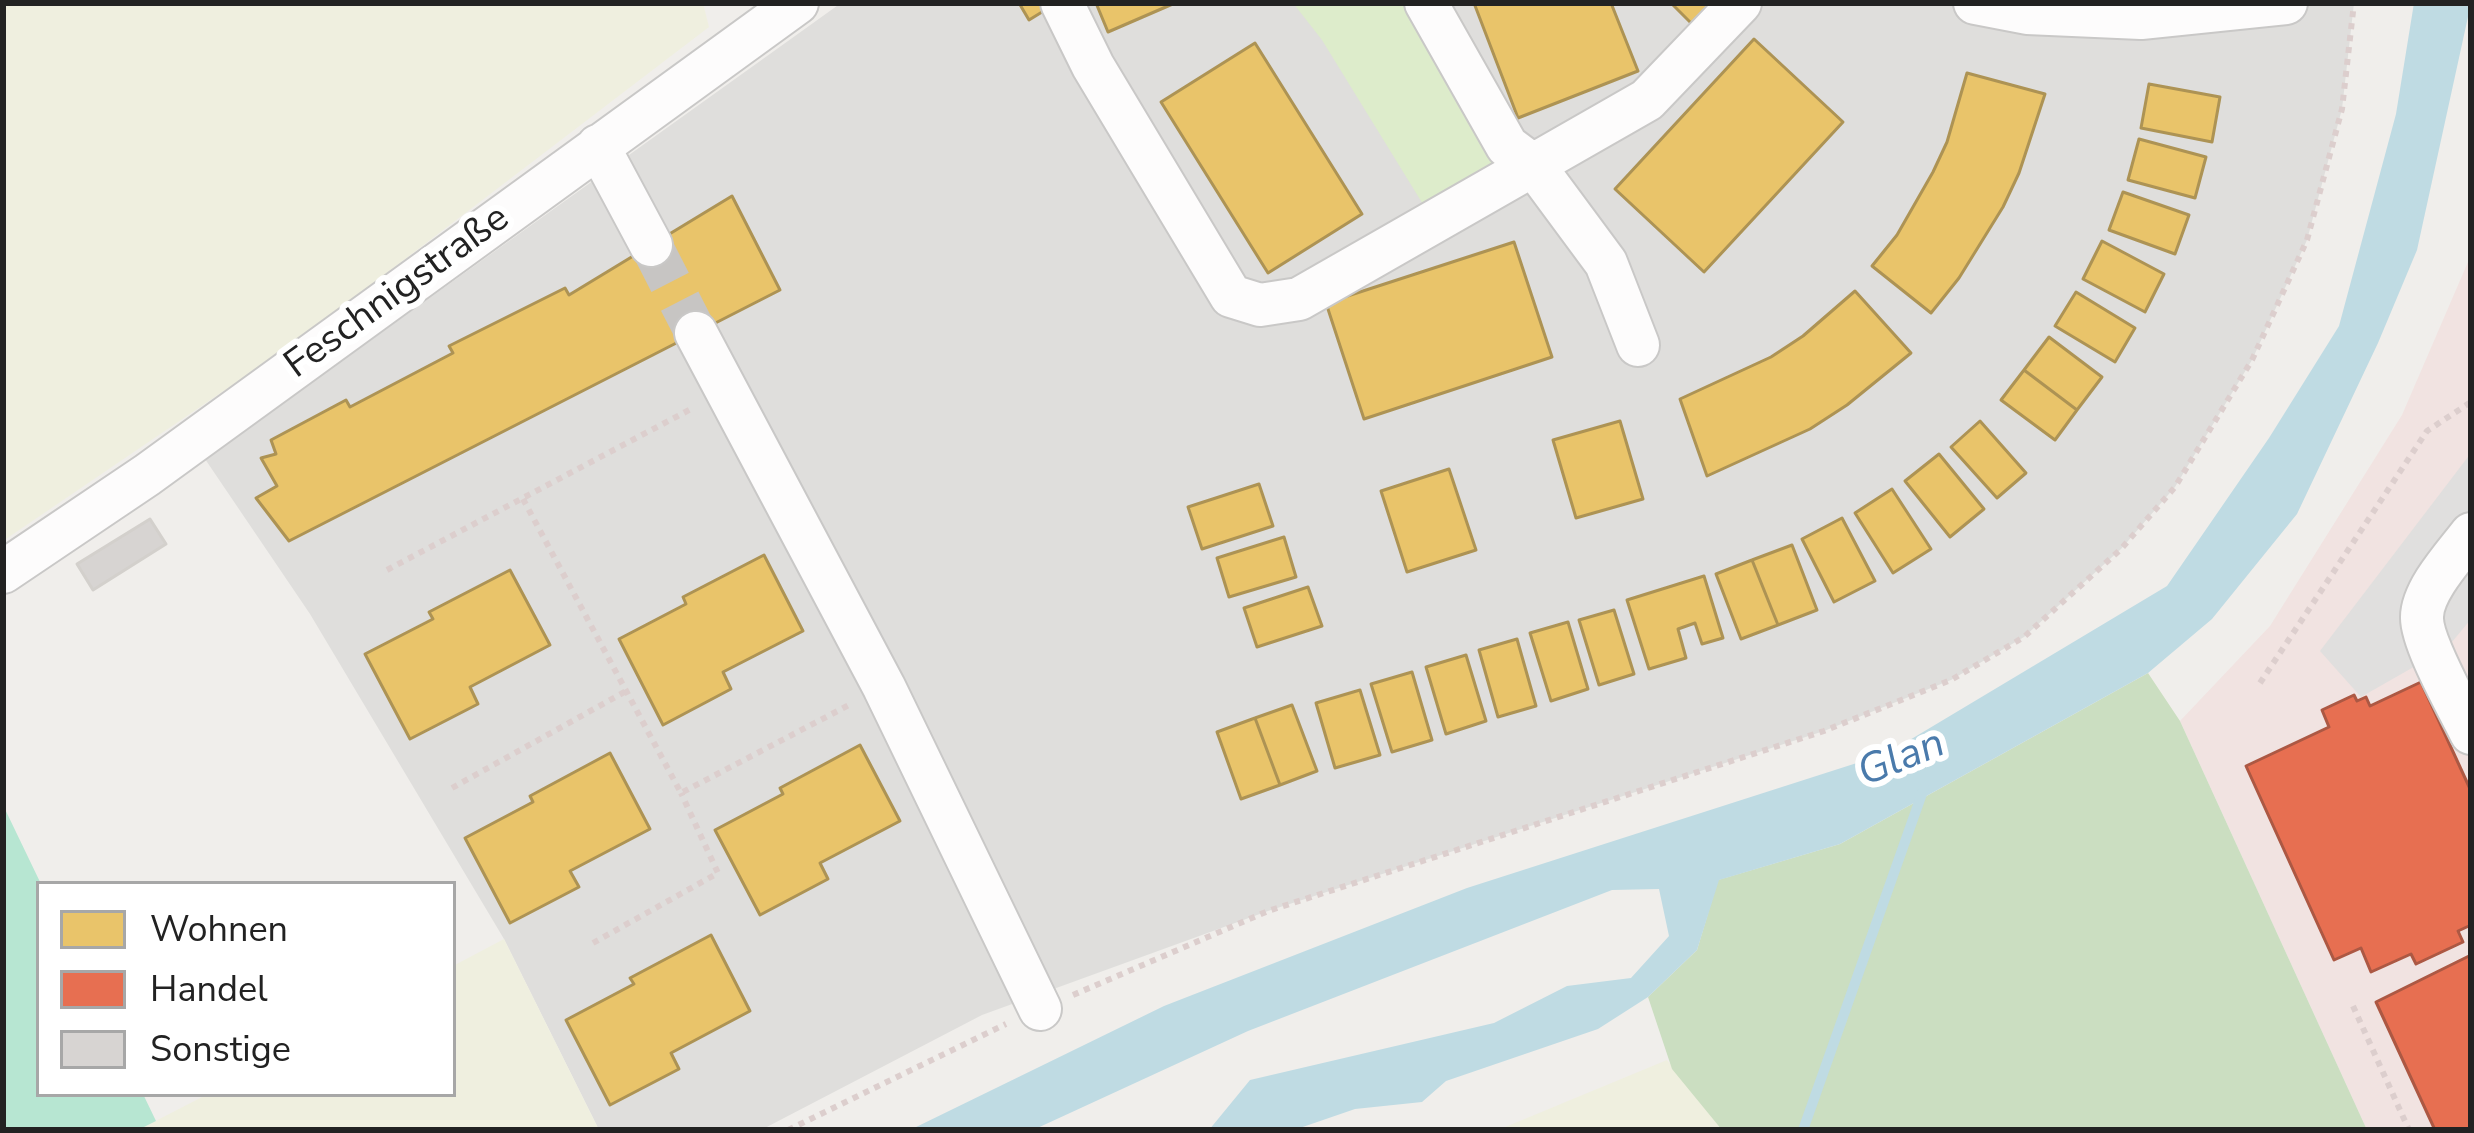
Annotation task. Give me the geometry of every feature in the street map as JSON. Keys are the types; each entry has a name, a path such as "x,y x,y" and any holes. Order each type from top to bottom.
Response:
{"street":[{"path":"1062,3 1093,66 1231,296 1260,305 1299,299 1647,100 1740,3"},
{"path":"1426,3 1507,146 1535,167 1606,263 1638,345"},
{"path":"1976,3 2027,13 2141,18 2286,3"},
{"name":"Feschnigstraße","path":"3,572 147,475 598,146 778,8"},
{"path":"598,146 651,244"},
{"path":"696,333 884,687 1040,1010"},
{"path":"2452,712 2421,616 2435,580 2471,534"}],"path":[{"path":"1268,911 1824,731 1951,680 2024,637 2121,549 2175,487 2252,360 2307,240 2342,109 2354,3"},
{"path":"387,570 727,390"},
{"path":"2260,683 2427,431 2471,402"},
{"path":"523,500 628,690 718,873 593,944"},
{"path":"680,794 884,687"},
{"path":"452,788 628,690"},
{"path":"2353,1006 2409,1130"}],"shaded area":[{"path":"841,3 2354,3 2342,109 2307,240 2252,360 2175,487 2121,549 2024,637 1951,680 1824,731 1268,911 982,1015 761,1130 599,1130 504,939 310,614 205,459"},
{"path":"2471,255 2471,1130 2367,1130 2180,721 2270,626 2402,415"},
{"path":"2471,453 2471,619 2447,648 2361,697 2320,651"}],"green space":[{"path":"3,3 703,3 709,27 303,337 3,541"},
{"path":"1293,3 1413,3 1497,163 1429,214 1322,40"},
{"path":"2148,673 2180,721 2367,1130 1722,1130 1672,1069 1648,997 1697,950 1718,880 1840,844"},
{"path":"3,805 40,881 36,1097 144,1097 156,1121 138,1130 3,1130"},
{"path":"504,939 599,1130 138,1130 202,1097 456,1097 456,964"},
{"path":"1667,1060 1724,1130 1498,1130"}],"water":[{"name":"Glan","path":"2414,3 2471,3 2417,250 2297,514 2212,619 2148,673 1840,844 1719,880 1697,950 1648,997 1598,1029 1446,1081 1422,1102 1355,1109 1294,1130 1209,1130 1250,1080 1494,1023 1567,986 1631,978 1669,936 1659,889 1612,890 1248,1031 1033,1130 910,1130 1164,1006 1467,888 1888,753 2167,586 2339,326 2396,114"}],"building: Wohnen":[{"path":"1019,3 1054,3 1055,4 1029,20"},
{"path":"1096,3 1175,3 1108,32"},
{"path":"1474,3 1611,3 1638,71 1518,118"},
{"path":"1706,3 1712,9 1695,27 1672,4"},
{"path":"1754,39 1843,122 1704,272 1615,189"},
{"path":"1255,43 1362,214 1268,273 1161,102"},
{"path":"1967,73 2045,94 2003,207 1931,313 1872,266 1897,235 1933,172"},
{"path":"2149,84 2220,97 2212,142 2141,128"},
{"path":"2139,139 2206,157 2195,198 2128,180"},
{"path":"2123,192 2189,215 2175,254 2109,230"},
{"path":"732,196 780,290 289,541 256,498 277,486 261,458 276,454 271,440 346,400 350,407 453,353 449,346 565,288 569,295"},
{"path":"2102,241 2164,274 2145,312 2083,279"},
{"path":"1514,242 1552,357 1364,419 1326,303"},
{"path":"1855,291 1911,353 1810,429 1707,476 1680,399 1771,357"},
{"path":"2076,292 2135,328 2115,362 2055,326"},
{"path":"2049,337 2102,377 2077,410 2024,370"},
{"path":"2024,370 2077,410 2055,440 2001,400"},
{"path":"1620,421 1643,499 1576,518 1553,440"},
{"path":"1980,421 2026,473 1997,498 1951,447"},
{"path":"1939,454 1984,509 1950,537 1905,481"},
{"path":"1449,469 1476,550 1407,572 1381,491"},
{"path":"1259,484 1273,526 1202,549 1188,507"},
{"path":"1892,489 1931,549 1893,573 1855,513"},
{"path":"1842,518 1875,581 1834,602 1802,539"},
{"path":"1284,537 1296,577 1229,597 1217,558"},
{"path":"1792,545 1817,610 1778,625 1752,560"},
{"path":"764,555 803,631 723,672 731,689 663,725 619,639 686,604 683,597"},
{"path":"1752,560 1778,625 1741,639 1716,574"},
{"path":"510,570 550,645 470,687 478,704 410,739 365,654 433,619 429,612"},
{"path":"1704,576 1723,638 1702,644 1695,623 1678,629 1686,658 1649,669 1627,600"},
{"path":"1308,587 1322,626 1257,647 1244,608"},
{"path":"1614,610 1634,674 1599,685 1579,620"},
{"path":"1568,622 1588,689 1551,701 1530,633"},
{"path":"1517,639 1536,706 1498,717 1479,650"},
{"path":"1466,655 1486,721 1446,734 1426,667"},
{"path":"1412,672 1432,740 1392,752 1371,684"},
{"path":"1360,690 1380,755 1335,768 1316,703"},
{"path":"1292,705 1317,771 1280,785 1255,718"},
{"path":"1255,718 1280,785 1241,799 1217,732"},
{"path":"860,745 900,821 820,863 828,879 760,915 715,830"},
{"path":"610,753 650,829 570,871 579,887 510,923 465,838"},
{"path":"711,935 750,1011 671,1053 679,1069 610,1105 566,1020 634,984 630,978"}],"building: Handel":[{"path":"2421,682 2471,791 2471,925 2458,931 2463,942 2416,964 2411,954 2371,972 2361,948 2334,960 2246,766 2329,727 2322,710 2354,695 2357,701 2366,697 2370,706"},
{"path":"2471,955 2471,1130 2435,1130 2376,1002"}],"building: Sonstige":[{"path":"150,519 166,544 93,590 77,564"}],"waterway":[{"name":"Glan","path":"1803,1130 1924,788"}],"tunnel":[{"path":"651,245 696,333"}]}
